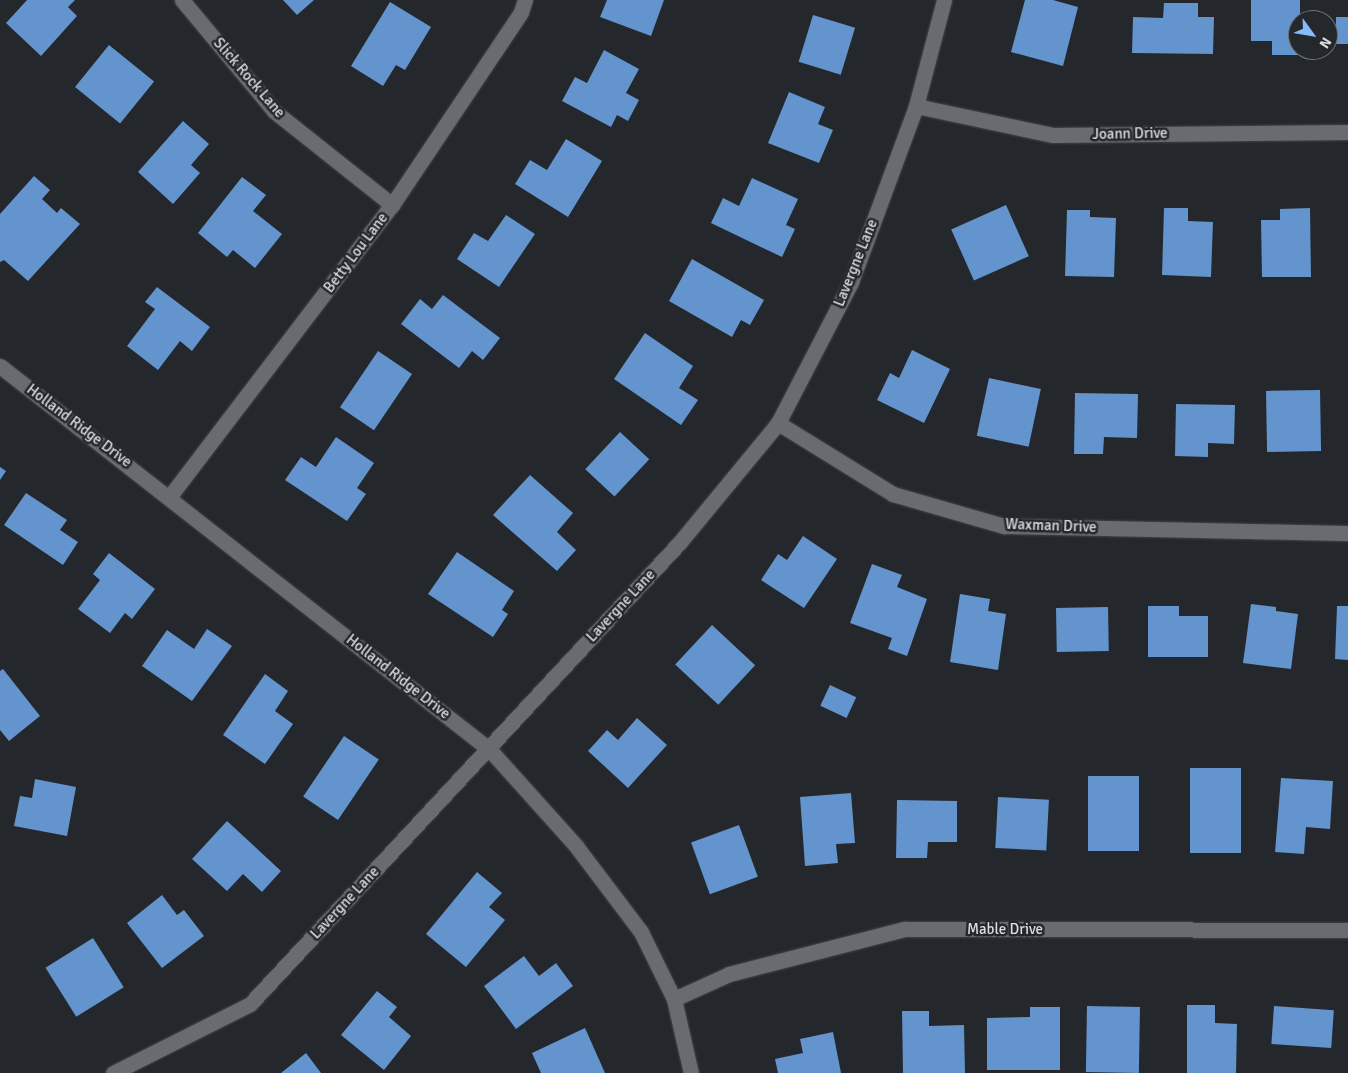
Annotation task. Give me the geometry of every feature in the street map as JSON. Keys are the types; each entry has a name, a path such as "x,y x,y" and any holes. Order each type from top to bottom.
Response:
{"street":[{"name":"Slick Rock Lane","path":"182,0 274,111 392,206"},
{"name":"Betty Lou Lane","path":"170,496 392,206 521,12 524,0"},
{"name":"Lavergne Lane","path":"113,1073 250,1004 490,750 680,542 778,423 851,282 916,106 944,0"},
{"name":"Joann Drive","path":"916,106 1052,135 1348,132"},
{"name":"Holland Ridge Drive","path":"0,366 170,496 490,750 576,846 641,932 674,999 691,1073"},
{"name":"Waxman Drive","path":"778,423 892,494 1004,526 1348,533"},
{"name":"Mable Drive","path":"674,999 729,974 904,929 1348,930"}],"building":[{"path":"27,0 75,0 68,7 77,16 41,56 6,23"},
{"path":"283,0 314,0 297,15"},
{"path":"607,0 664,0 651,36 600,17"},
{"path":"1025,0 1053,0 1078,7 1063,66 1011,52"},
{"path":"1251,0 1300,0 1300,10 1288,10 1288,55 1272,55 1272,41 1251,41"},
{"path":"390,2 431,27 405,70 396,65 383,86 351,66"},
{"path":"1164,3 1198,3 1198,17 1214,17 1213,54 1132,53 1133,17 1163,18"},
{"path":"813,15 855,28 841,75 799,62"},
{"path":"1338,17 1348,17 1348,44 1338,44"},
{"path":"109,45 154,82 120,123 75,87"},
{"path":"604,50 639,69 626,93 639,100 628,121 617,115 611,127 562,101 575,77 587,83"},
{"path":"789,92 825,107 818,124 833,130 819,163 768,143"},
{"path":"183,121 209,144 191,165 200,173 173,204 138,172"},
{"path":"566,139 602,161 568,217 515,184 530,160 547,170"},
{"path":"34,176 50,190 42,199 57,213 61,208 80,224 28,281 4,260 0,262 0,214"},
{"path":"242,177 266,195 253,211 282,234 255,268 233,250 227,257 198,233"},
{"path":"752,178 798,199 786,225 795,229 782,257 711,223 723,198 739,206"},
{"path":"1006,205 1029,256 974,281 951,229"},
{"path":"1164,208 1188,208 1188,221 1213,222 1211,277 1162,275"},
{"path":"1310,208 1311,277 1262,277 1261,220 1280,220 1280,209"},
{"path":"1067,210 1090,210 1090,217 1116,218 1114,277 1065,276"},
{"path":"506,215 535,234 499,287 457,259 474,233 488,241"},
{"path":"692,259 764,300 750,325 741,320 732,337 669,301"},
{"path":"157,287 210,327 192,351 180,341 158,370 127,346 155,309 145,302"},
{"path":"443,295 500,338 483,360 472,351 459,368 401,324 420,299 432,309"},
{"path":"645,333 693,366 679,388 698,400 681,425 614,379"},
{"path":"912,350 950,369 924,423 877,400 890,373 899,378"},
{"path":"378,351 412,374 374,430 340,407"},
{"path":"989,378 1041,389 1029,447 977,436"},
{"path":"1320,390 1321,451 1267,452 1266,391"},
{"path":"1075,393 1138,394 1137,438 1104,437 1103,454 1074,454"},
{"path":"1176,404 1235,405 1234,444 1208,443 1208,457 1175,456"},
{"path":"620,432 649,459 614,497 585,469"},
{"path":"336,437 374,463 357,488 366,494 347,521 285,480 301,457 316,467"},
{"path":"0,467 6,471 0,480"},
{"path":"530,475 573,513 557,532 576,550 557,571 493,515"},
{"path":"26,493 67,520 60,530 78,542 63,565 4,525"},
{"path":"803,536 837,559 804,608 761,580 778,554 787,560"},
{"path":"457,552 514,591 502,610 508,614 493,637 428,594"},
{"path":"109,553 155,589 132,619 125,613 110,633 78,609 100,580 93,574"},
{"path":"872,564 902,575 897,587 927,599 907,656 888,649 892,638 850,623"},
{"path":"960,594 990,599 988,611 1006,614 998,670 950,662"},
{"path":"1251,604 1276,607 1276,611 1298,614 1291,669 1243,663"},
{"path":"1148,606 1179,606 1179,616 1208,616 1208,657 1148,657"},
{"path":"1337,606 1348,606 1348,660 1335,659"},
{"path":"1108,607 1109,651 1057,652 1056,608"},
{"path":"712,625 755,665 718,705 675,664"},
{"path":"207,629 232,646 192,701 142,666 167,630 194,649"},
{"path":"3,669 40,716 9,741 0,730 0,671"},
{"path":"265,674 288,691 275,711 293,724 265,764 223,735"},
{"path":"830,685 856,697 847,718 820,706"},
{"path":"637,718 667,745 628,788 588,751 607,730 618,740"},
{"path":"344,736 379,759 338,820 303,797"},
{"path":"1190,768 1241,768 1241,853 1190,853"},
{"path":"1088,776 1139,776 1139,851 1088,851"},
{"path":"1281,778 1333,781 1330,829 1306,827 1304,854 1275,852"},
{"path":"35,779 76,787 67,836 14,826 20,796 32,798"},
{"path":"851,793 855,843 836,844 838,863 805,866 800,797"},
{"path":"998,797 1049,800 1046,851 995,848"},
{"path":"897,800 957,801 957,842 928,842 927,858 896,858"},
{"path":"227,821 281,871 262,892 243,874 227,891 192,859"},
{"path":"739,825 758,877 710,894 691,842"},
{"path":"477,872 502,893 489,907 505,920 466,967 426,934"},
{"path":"162,895 177,915 184,910 204,936 162,968 127,923"},
{"path":"93,938 124,987 76,1017 46,968"},
{"path":"524,956 539,976 556,963 573,986 516,1029 484,986"},
{"path":"377,991 397,1007 389,1017 411,1036 384,1070 341,1035"},
{"path":"1187,1005 1215,1005 1215,1023 1237,1024 1236,1073 1187,1073"},
{"path":"1087,1006 1140,1007 1139,1073 1086,1072"},
{"path":"1274,1006 1334,1010 1331,1048 1271,1044"},
{"path":"1030,1007 1060,1007 1060,1070 987,1070 987,1018 1030,1017"},
{"path":"902,1011 929,1011 929,1026 964,1025 965,1073 903,1073"},
{"path":"585,1028 605,1073 541,1073 532,1053"},
{"path":"833,1032 841,1073 778,1073 775,1059 803,1053 800,1039"},
{"path":"306,1053 321,1073 281,1073"}]}
